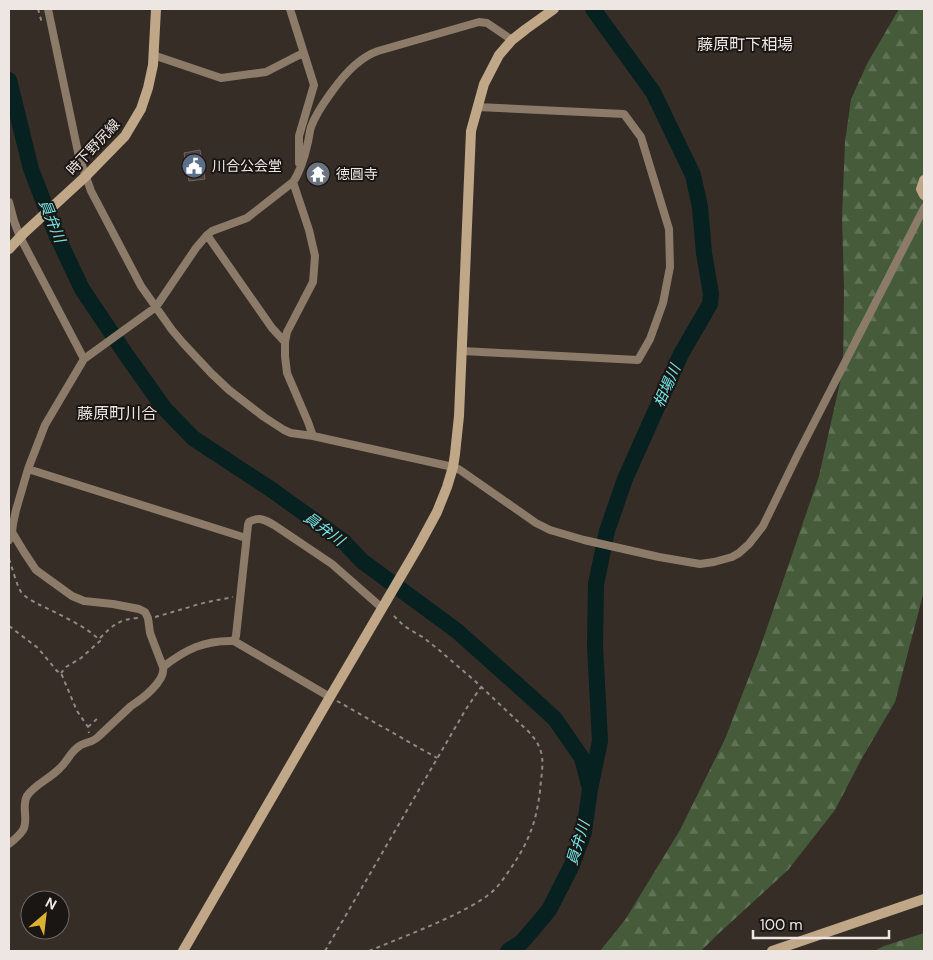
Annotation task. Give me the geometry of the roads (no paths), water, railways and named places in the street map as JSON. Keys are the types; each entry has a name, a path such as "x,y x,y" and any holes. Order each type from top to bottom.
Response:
{"street":[{"path":"48,9 83,178 154,308 183,343 229,390 264,417 291,433 453,467 543,527 584,540 648,555 700,564 714,562 739,553 755,538 924,208"},
{"name":"時下野尻線","path":"9,250 22,235 125,136 140,109 148,88 153,65 156,9"},
{"path":"290,9 314,85 299,136 300,167"},
{"path":"183,951 418,547 437,512 447,487 453,467 459,416 471,131 484,84 499,55 526,28 554,9"},
{"path":"9,540 28,469 44,424 87,357 154,308 206,235 247,218 293,182 298,176 315,118 345,75 356,64 368,55 378,51 479,22 487,23 512,40"},
{"path":"154,55 221,78 266,72 303,52"},
{"path":"462,351 638,360 650,339 663,303 670,267 669,229 641,137 624,114 477,107"},
{"path":"924,180 921,189 924,195"},
{"path":"293,182 309,230 315,256 312,282 287,332 285,356 287,373 312,436"},
{"path":"9,202 14,221 87,357"},
{"path":"206,235 272,328 285,342"},
{"path":"28,469 246,538"},
{"path":"234,641 249,522 258,518 268,522 332,564 383,607"},
{"path":"9,844 24,828 24,804 28,796 61,768 73,751 98,737 157,684 164,671 150,633 148,618 145,612 113,604 84,601 72,596 50,582 36,570 28,561 12,532"},
{"path":"163,667 184,652 203,644 219,640 234,641 330,697"},
{"path":"772,951 924,899"}],"waterway":[{"name":"相場川","path":"508,951 522,942 549,910 572,865 584,832 590,789 600,741 595,646 596,584 607,531 625,479 681,354 710,304 711,294 704,253 700,207 693,175 653,92 593,9"},
{"name":"員弁川","path":"9,80 31,169 56,234 82,289 164,408 193,438 272,490 343,541 362,561 457,631 555,719 582,758 589,785"}],"place":[{"name":"川合公会堂","path":"194,166"},
{"name":"徳圓寺","path":"318,174"}],"district":[{"name":"藤原町下相場","path":"745,44"},
{"name":"藤原町川合","path":"117,413"}]}
